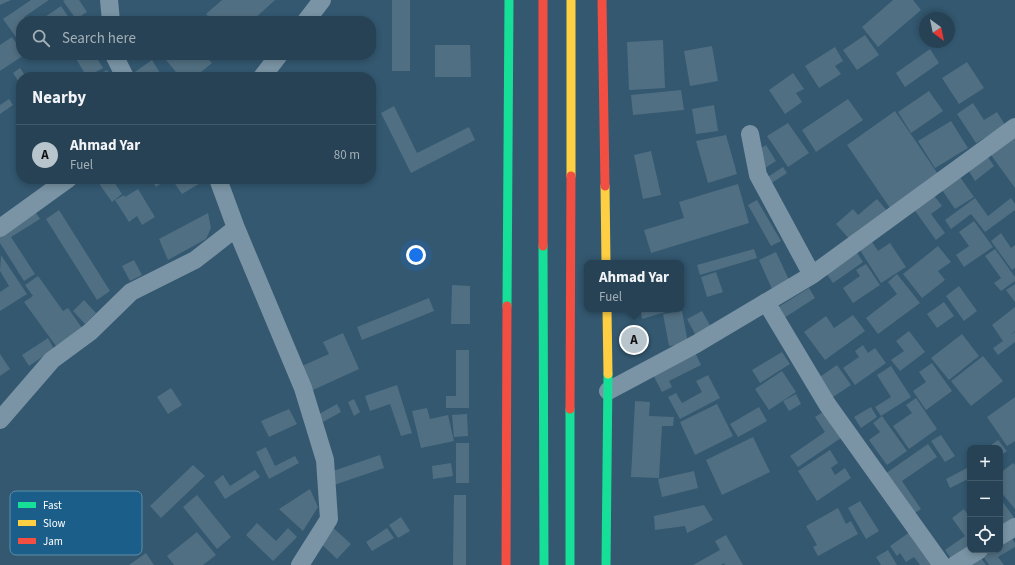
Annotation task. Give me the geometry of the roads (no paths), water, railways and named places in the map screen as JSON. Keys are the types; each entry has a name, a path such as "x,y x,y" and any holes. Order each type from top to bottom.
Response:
{"main road":[{"path":"506,565 509,0"},
{"path":"543,0 544,565"},
{"path":"570,565 571,0"},
{"path":"602,0 606,260"},
{"path":"606,565 608,391 607,312"}],"street":[{"path":"108,0 110,16"},
{"path":"310,16 322,0"},
{"path":"116,60 122,72"},
{"path":"266,72 275,60"},
{"path":"608,391 696,344 812,275 1015,127"},
{"path":"750,134 758,175 812,275"},
{"path":"0,228 61,184"},
{"path":"220,184 236,228 303,388 325,460 329,519 300,565"},
{"path":"0,420 52,360 90,332 131,292 195,260 236,228"},
{"path":"766,302 827,404 942,565"},
{"path":"1003,534 1015,527"},
{"path":"955,565 974,553"}],"place":[{"name":"Ahmad Yar","path":"634,340"}]}
